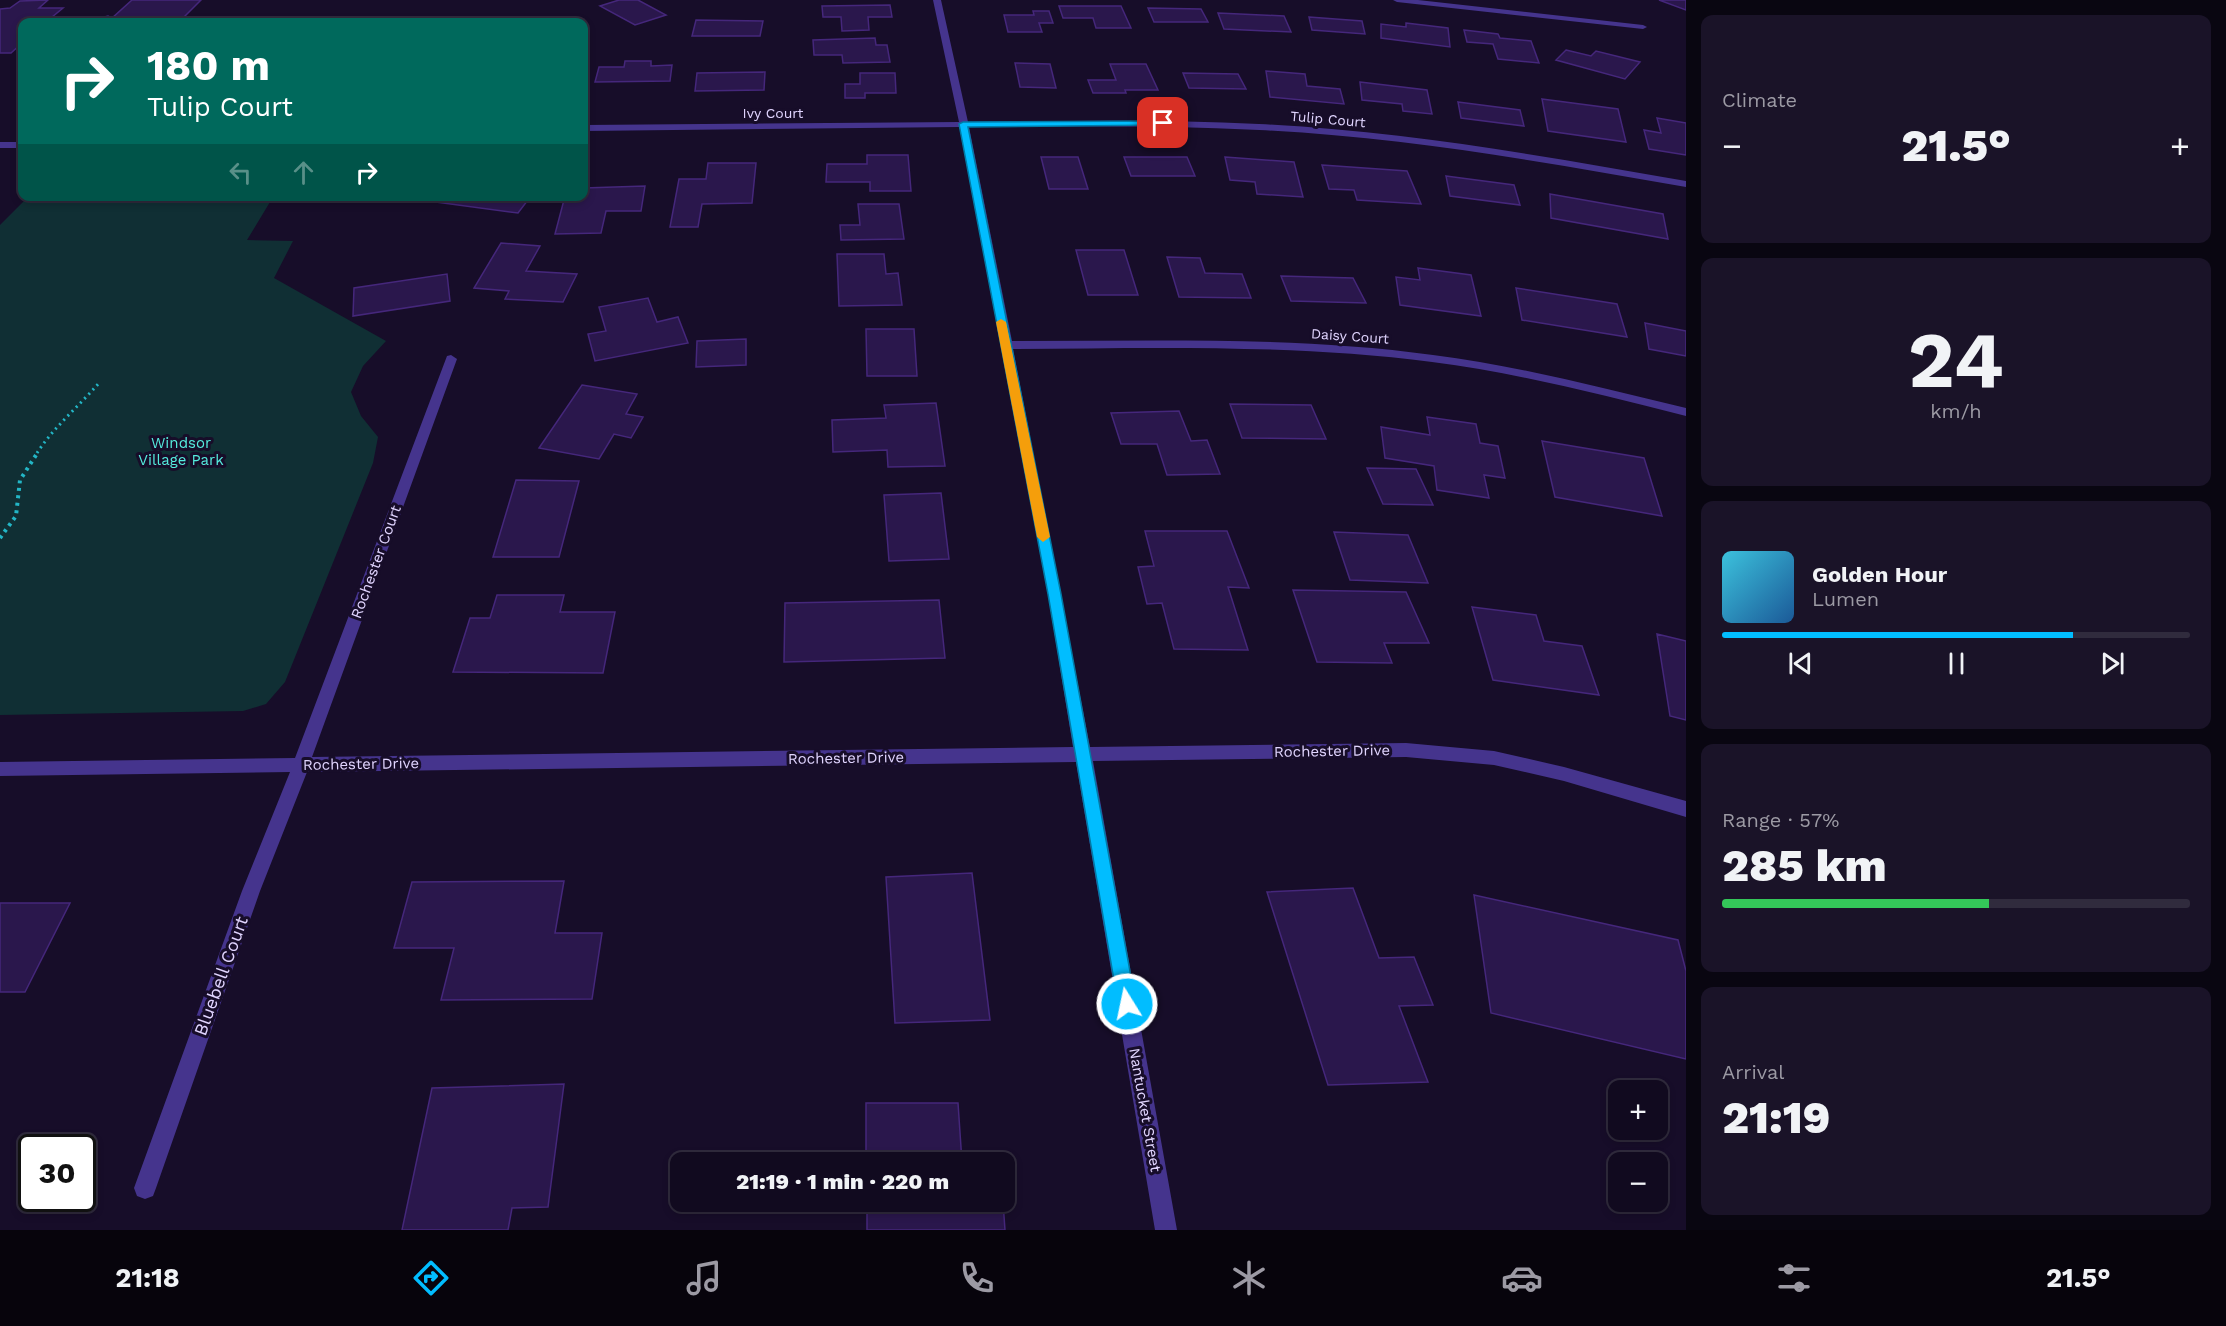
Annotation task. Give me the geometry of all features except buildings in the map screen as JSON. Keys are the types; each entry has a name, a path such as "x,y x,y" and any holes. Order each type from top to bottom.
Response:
{"street":[{"name":"Nantucket Street","path":"938,0 1055,594 1166,1230"},
{"path":"1398,0 1643,27"},
{"name":"Ivy Court","path":"588,128 963,124"},
{"name":"Tulip Court","path":"963,124 1185,124 1340,134 1518,154 1686,184"},
{"path":"0,145 18,144"},
{"name":"Daisy Court","path":"1005,345 1244,345 1397,355 1522,374 1686,412"},
{"name":"Rochester Court","path":"301,765 452,359"},
{"name":"Rochester Drive","path":"0,769 1406,750 1483,757 1564,774 1686,809"},
{"name":"Bluebell Court","path":"145,1188 251,891 301,765"}],"path":[{"path":"0,538 16,516 20,480 47,437 73,413 99,383"}],"green space":[{"name":"Windsor Village Park","path":"24,201 270,202 247,240 293,241 274,278 386,341 363,366 351,392 361,416 378,437 373,463 285,682 266,704 243,711 0,715 0,225"}],"slow traffic":[{"path":"1001,322 1043,537"}],"route":[{"path":"1127,1004 1055,594 963,124 1163,123"}]}
